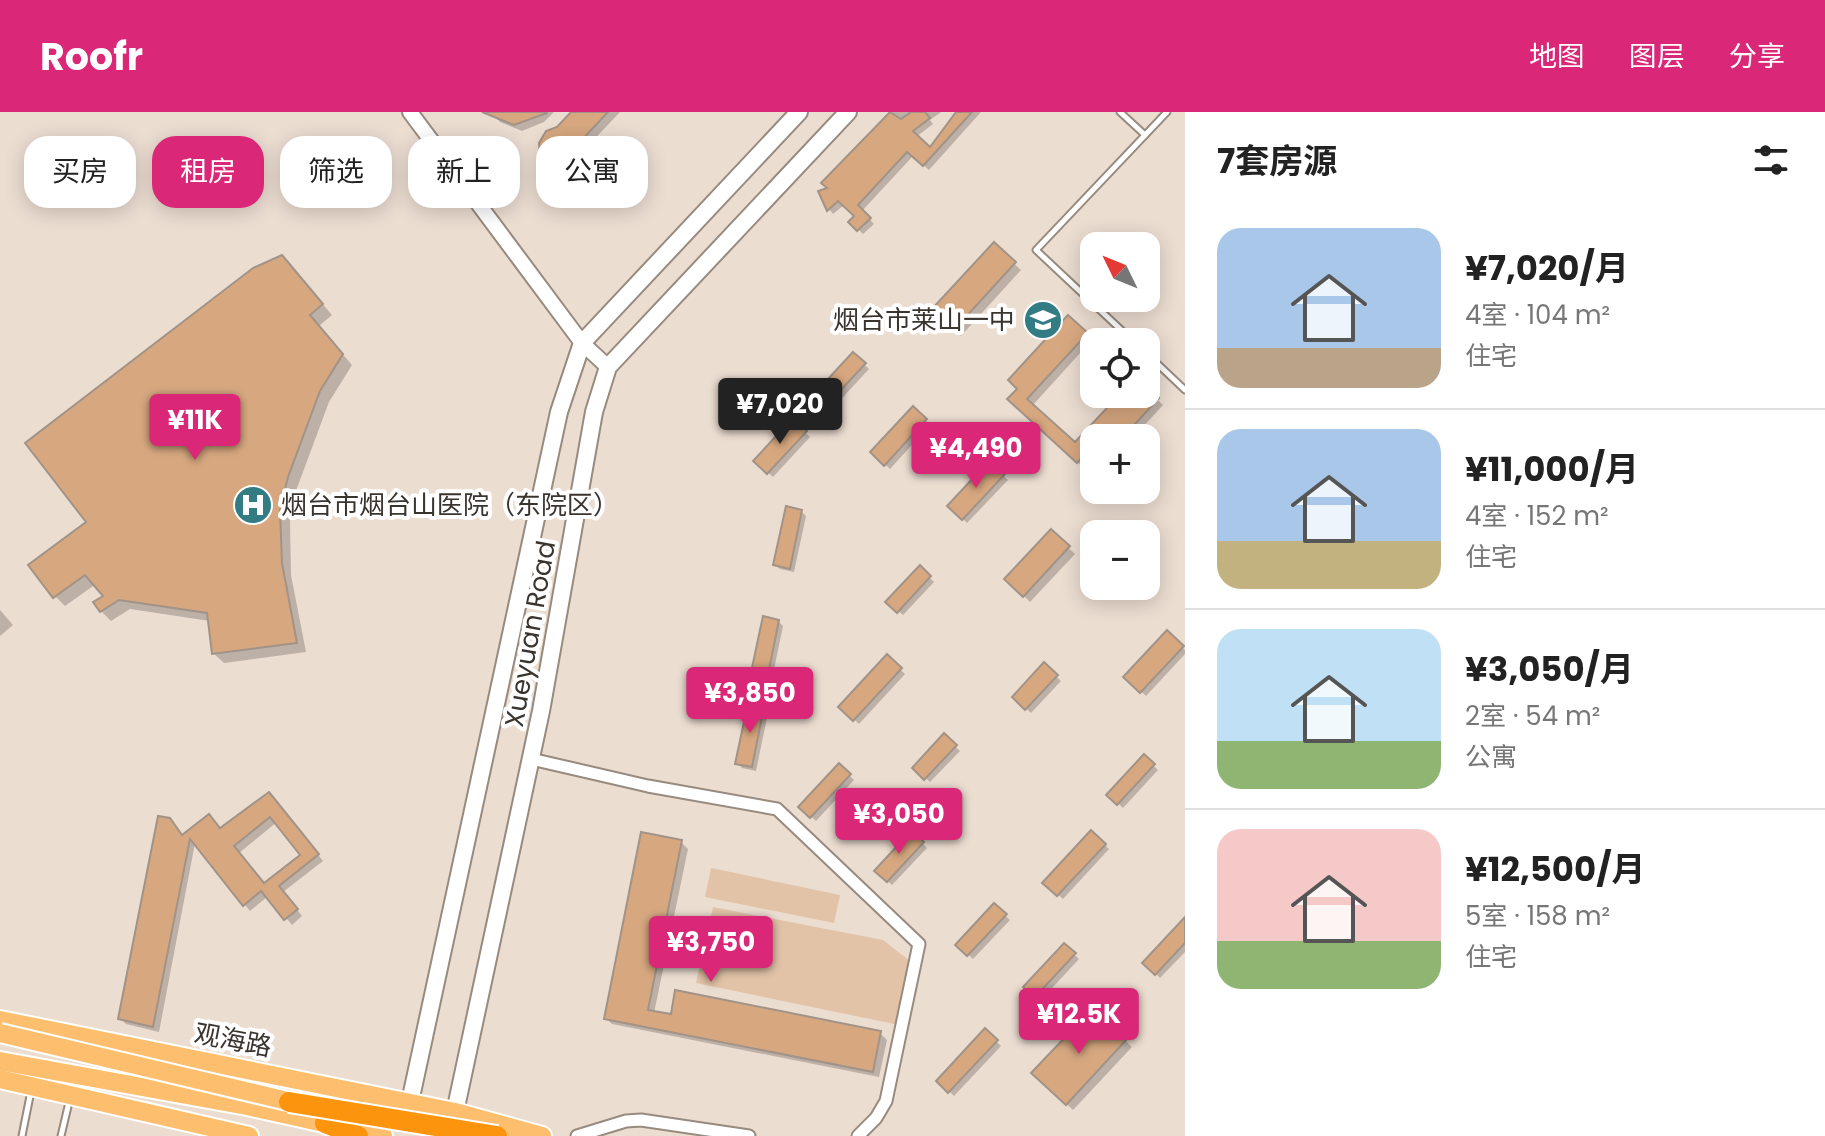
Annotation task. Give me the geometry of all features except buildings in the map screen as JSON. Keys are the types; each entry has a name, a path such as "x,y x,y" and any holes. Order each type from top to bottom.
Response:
{"highway":[{"path":"289,1102 497,1136"},
{"path":"325,1123 358,1136"}],"main road":[{"name":"Xueyuan Road","path":"410,1102 559,412 582,343 799,112"},
{"name":"Xueyuan Road","path":"455,1112 531,759 594,412 608,367 848,112"},
{"name":"观海路","path":"0,1020 410,1102 542,1136"},
{"name":"观海路","path":"0,1033 289,1102 451,1136"},
{"path":"0,1061 247,1106 383,1136"},
{"path":"0,1079 249,1136"},
{"path":"403,1136 410,1102"},
{"path":"451,1136 455,1112"}],"street":[{"path":"410,112 582,343 608,367"},
{"path":"531,759 648,786 777,809 919,944 886,1101 876,1118 858,1136"},
{"path":"577,1136 626,1121 641,1120 749,1136"}],"lane":[{"path":"1120,112 1146,136"},
{"path":"1119,328 1036,250 1167,112"},
{"path":"1160,366 1185,390"},
{"path":"22,1136 32,1086"},
{"path":"61,1136 71,1095"}],"shaded area":[{"path":"711,868 840,895 834,923 705,897"},
{"path":"713,907 883,940 910,961 904,1026 696,983"}],"place":[{"name":"烟台市莱山一中","path":"1043,320"},
{"name":"烟台市烟台山医院（东院区）","path":"253,505"}]}
